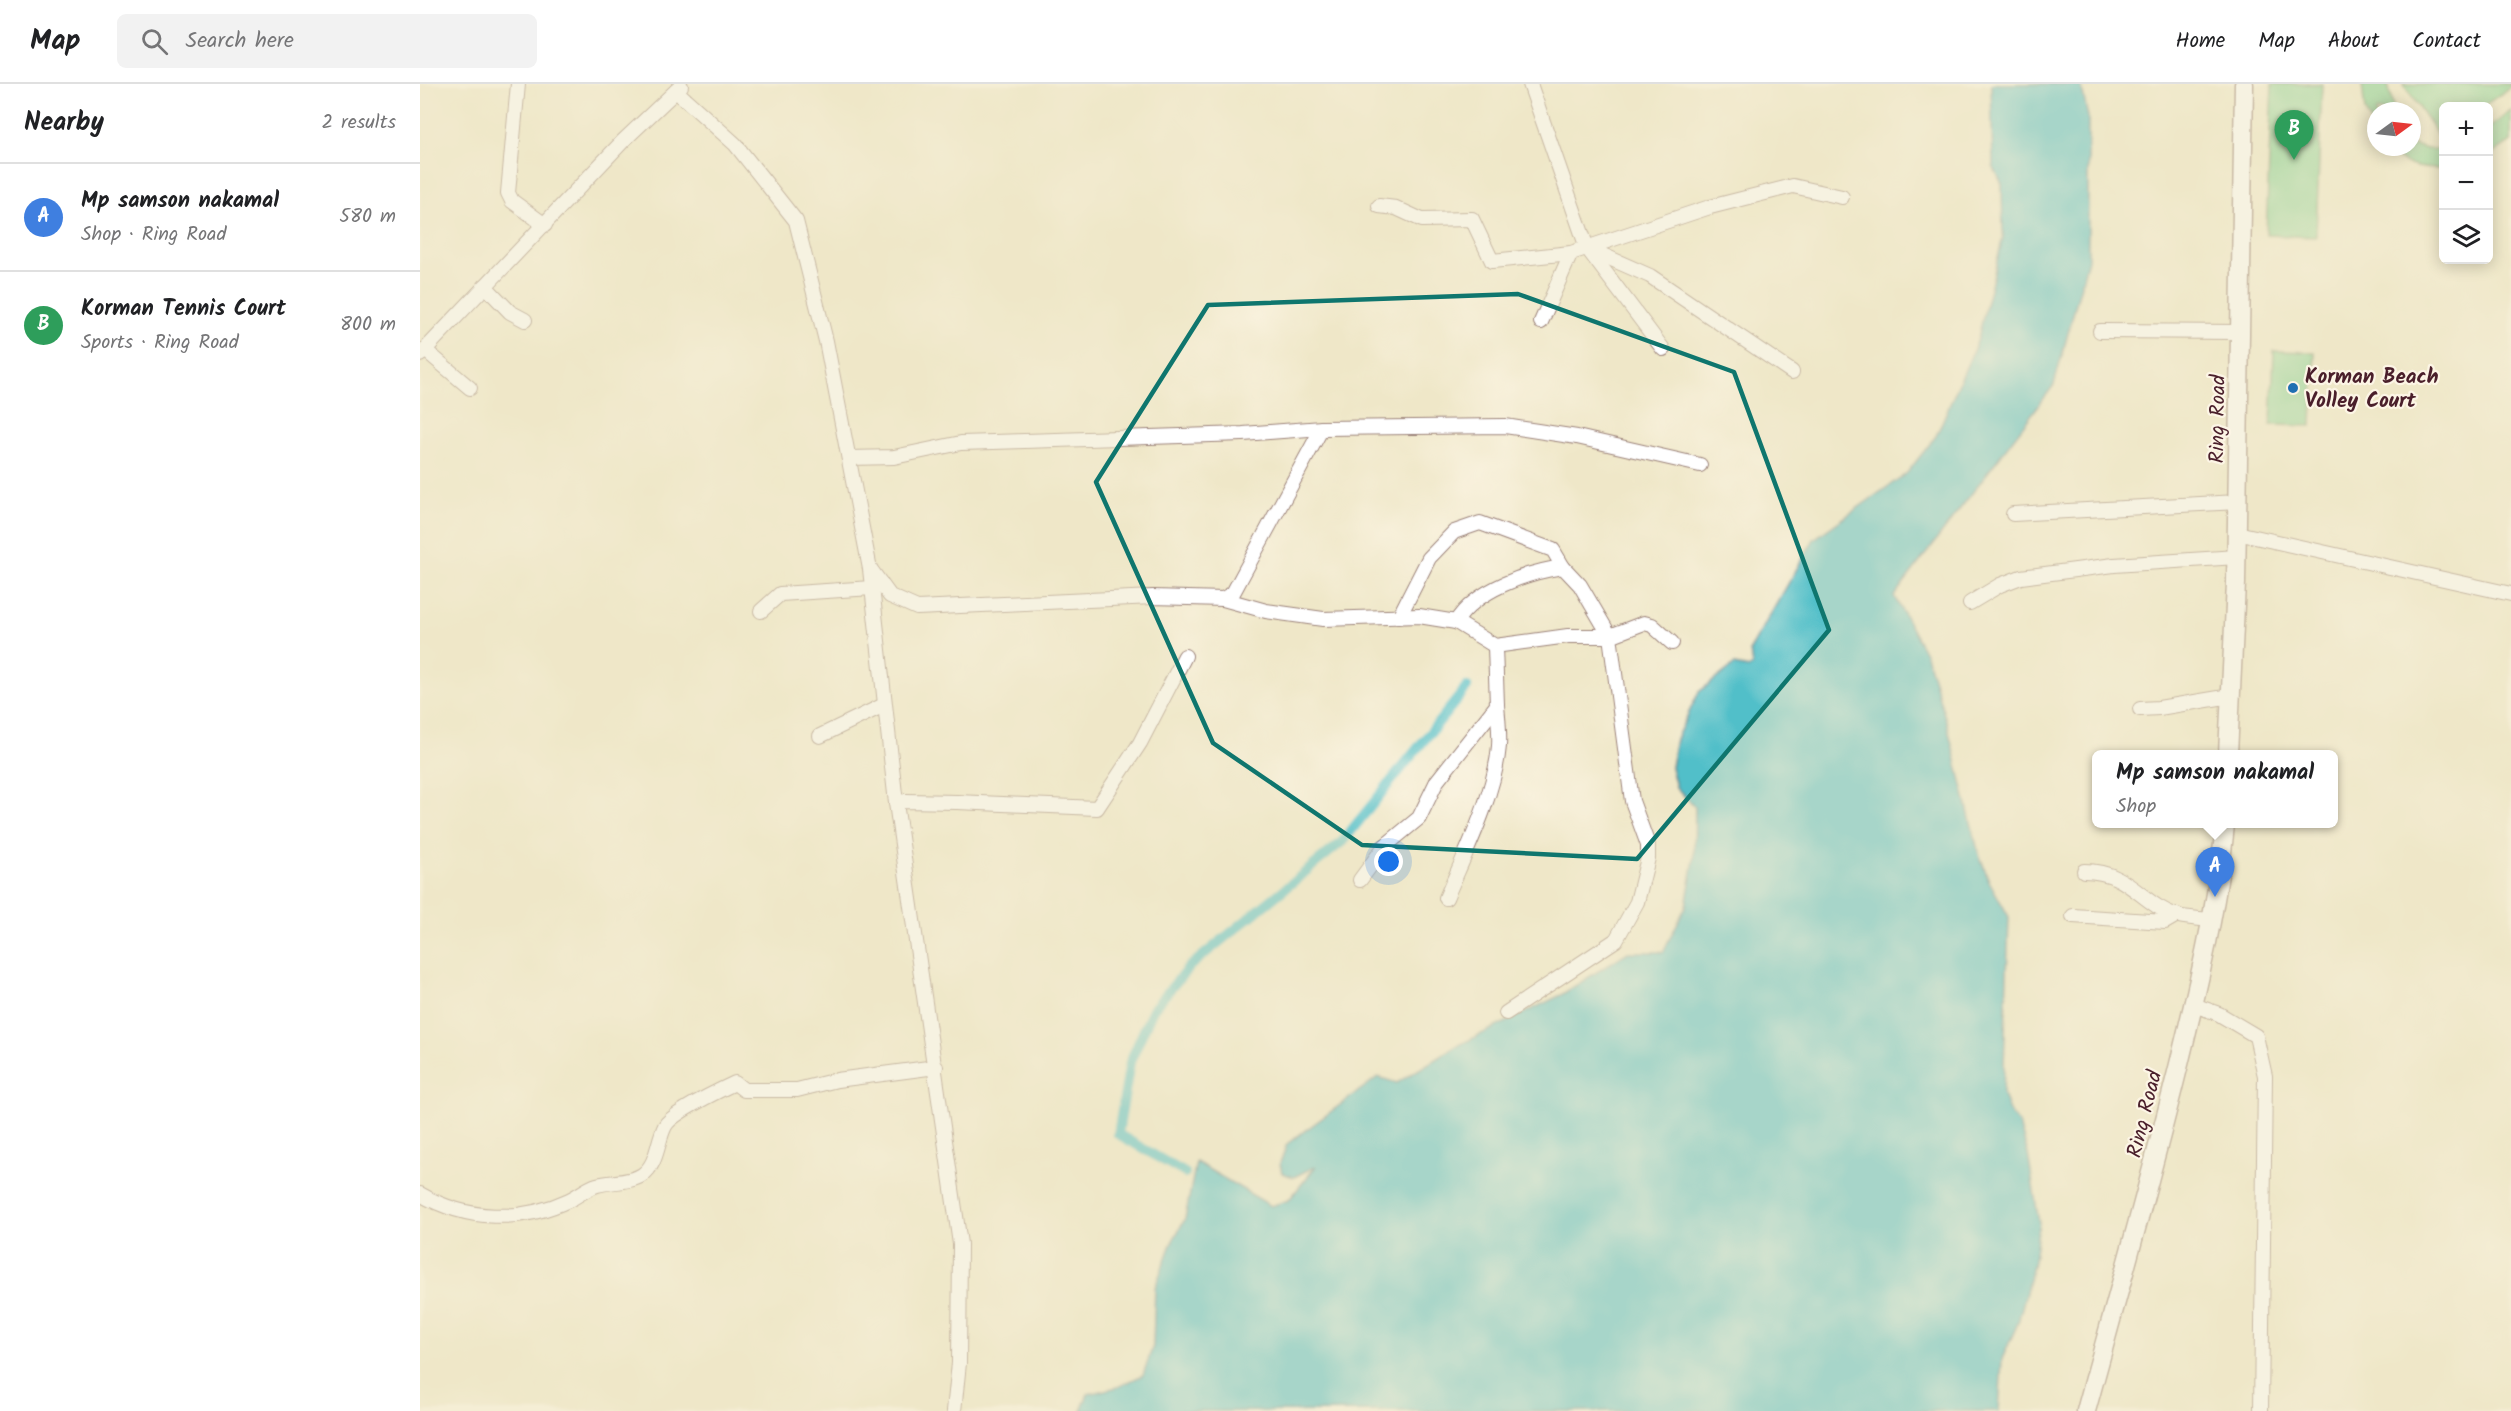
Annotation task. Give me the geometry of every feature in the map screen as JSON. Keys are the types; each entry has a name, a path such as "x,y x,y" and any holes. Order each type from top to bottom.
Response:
{"main road":[{"name":"Ring Road","path":"2228,750 2237,557 2244,84"},
{"name":"Ring Road","path":"2086,1411 2154,1166 2194,1005 2211,920 2224,828"}],"street":[{"path":"518,84 508,193 512,201 545,225"},
{"path":"1530,84 1587,249 1663,349"},
{"path":"470,388 422,352 623,141 679,87 735,144 796,221 826,340 870,569 896,803 960,1244 959,1362 954,1411"},
{"path":"1379,206 1396,208 1422,220 1472,219 1492,261 1571,253 1710,207 1793,186 1842,197"},
{"path":"1587,249 1650,276 1792,372"},
{"path":"1541,322 1571,253"},
{"path":"485,286 510,312 525,320"},
{"path":"2100,332 2241,332"},
{"path":"849,458 894,457 961,443 1243,434 1322,428 1505,426 1577,436 1700,465"},
{"path":"1223,599 1233,593 1322,428"},
{"path":"2013,514 2238,502"},
{"path":"1399,617 1429,558 1454,532 1479,523 1553,550 1563,567 1580,585 1610,636 1632,801 1648,844 1648,858 1638,902 1616,940 1506,1013"},
{"path":"2237,532 2511,594"},
{"path":"1970,603 2000,585 2020,578 2114,565 2237,557"},
{"path":"1456,622 1464,609 1485,595 1532,572 1563,567"},
{"path":"870,569 890,597 917,608 1153,597 1223,599 1266,611 1323,619 1419,616 1456,622 1495,646 1568,636 1610,636 1644,623 1652,625 1672,643"},
{"path":"761,611 780,594 872,588"},
{"path":"1446,898 1473,836 1491,781 1499,747 1495,646"},
{"path":"896,803 905,801 957,802 1097,808 1140,743 1185,656"},
{"path":"2140,709 2231,696"},
{"path":"820,736 884,705"},
{"path":"1359,880 1385,846 1419,818 1437,781 1497,705"},
{"path":"2084,871 2096,871 2127,881 2136,891 2177,915 2211,920"},
{"path":"2073,916 2165,922 2177,915"},
{"path":"2194,1005 2219,1014 2256,1036 2265,1076 2261,1411"},
{"path":"420,1194 478,1216 504,1218 534,1212 568,1200 595,1185 642,1175 653,1161 666,1124 703,1099 735,1083 744,1090 797,1090 837,1080 936,1067"}],"highlighted area":[{"path":"1518,294 1734,372 1829,630 1637,859 1362,845 1213,743 1096,482 1208,305"}],"green space":[{"path":"2272,84 2322,84 2316,237 2266,235"},
{"path":"2362,84 2388,84 2392,102 2367,102 2367,116"},
{"path":"2403,84 2511,84 2511,87 2489,102 2439,102 2439,137 2421,110 2421,102 2415,102"},
{"path":"2511,111 2511,141 2493,153 2493,125"},
{"path":"2421,147 2439,149 2439,169 2412,166 2395,156 2421,156"},
{"name":"Korman Beach Volley Court","path":"2274,351 2315,352 2312,426 2271,425"}],"water":[{"path":"1991,84 2081,84 2088,117 2088,259 2054,385 1894,596 1926,655 1947,724 1978,851 1989,881 2009,917 2003,1095 2009,1111 2019,1124 2028,1154 2039,1223 2034,1261 2018,1323 2002,1359 1999,1411 1081,1411 1088,1394 1118,1387 1143,1375 1153,1346 1155,1288 1171,1244 1185,1219 1196,1162 1271,1206 1289,1200 1316,1166 1294,1177 1282,1173 1280,1163 1287,1144 1378,1077 1397,1083 1455,1047 1561,995 1628,952 1663,952 1686,906 1694,860 1695,807 1676,787 1671,767 1676,739 1699,692 1734,665 1749,668 1752,666 1750,650 1814,539 1907,473 1936,436 1977,342 2003,237 2002,184 1993,166"}],"waterway":[{"path":"1185,1173 1118,1134 1130,1062 1153,1009 1190,966 1342,842 1467,687"}],"place":[{"name":"Korman Tennis Court","path":"2294,160"},
{"name":"Korman Beach Volley Court","path":"2293,388"},
{"name":"Mp samson nakamal","path":"2215,897"}]}
